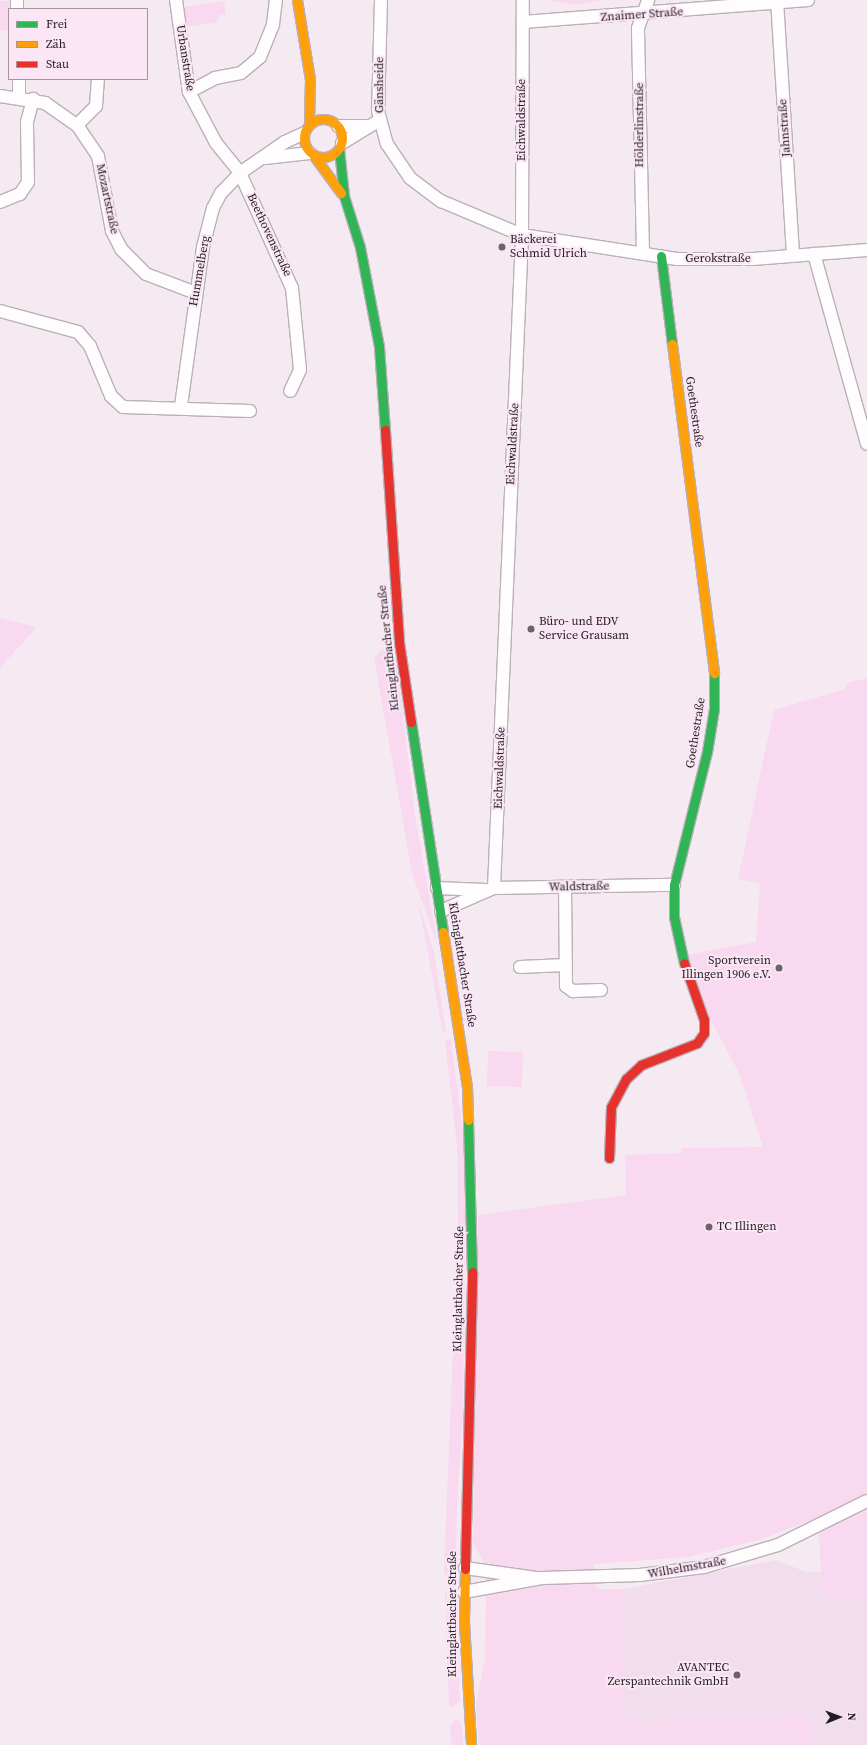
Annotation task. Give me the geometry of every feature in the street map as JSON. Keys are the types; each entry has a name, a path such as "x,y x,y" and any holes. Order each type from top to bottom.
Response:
{"street":[{"name":"Urbanstraße","path":"176,0 189,92 216,143 240,173"},
{"path":"189,92 215,78 242,72 260,57 273,24 276,0"},
{"name":"Kleinglattbacher Straße","path":"296,0 310,79 307,129 304,144 344,196"},
{"name":"Gänsheide","path":"381,0 380,120 387,144 410,178 448,204 522,235"},
{"name":"Eichwaldstraße","path":"490,889 522,235 523,0"},
{"name":"Hölderlinstraße","path":"643,251 638,28 648,0"},
{"name":"Znaimer Straße","path":"523,22 644,14 808,0"},
{"name":"Jahnstraße","path":"777,2 793,256"},
{"name":"Kleinglattbacher Straße","path":"310,79 334,123 341,146 344,196 362,254 379,347 399,642 458,1014 472,1165 473,1298 464,1592 471,1745"},
{"path":"19,80 19,97"},
{"path":"77,125 96,106 98,80"},
{"name":"Mozartstraße","path":"0,96 33,99 58,110 77,125 98,156 112,231 120,249 146,274 196,293"},
{"path":"0,202 20,194 28,182 28,122 33,99"},
{"path":"307,129 319,119 334,123 369,126"},
{"path":"312,154 325,158 369,126 380,120"},
{"name":"Hummelberg","path":"182,406 196,293 213,208 221,193 240,173 264,158 284,142 307,129"},
{"name":"Hummelberg","path":"264,158 312,154"},
{"name":"Beethovenstraße","path":"240,173 292,288 300,370 290,391"},
{"name":"Gerokstraße","path":"522,235 643,251 661,256 706,261 867,250"},
{"path":"814,254 867,444"},
{"name":"Goethestraße","path":"609,1158 611,1107 626,1079 641,1065 697,1043 704,1033 704,1020 680,953 674,917 674,885 707,752 715,686 661,256"},
{"path":"0,311 78,332 90,346 110,396 118,404 182,406 250,411"},
{"name":"Waldstraße","path":"437,888 490,889 674,885"},
{"path":"565,888 566,986 573,991 601,990"},
{"name":"Waldstraße","path":"441,911 490,889"},
{"path":"520,967 566,965"},
{"name":"Wilhelmstraße","path":"464,1592 542,1578 640,1575 704,1567 778,1545 867,1501"},
{"name":"Wilhelmstraße","path":"465,1568 542,1578"}],"shaded area":[{"path":"547,0 602,0 575,5"},
{"path":"0,1 15,1 15,8 8,8 8,30 0,30"},
{"path":"224,1 226,14 218,16 218,22 186,27 183,7"},
{"path":"0,618 37,627 0,668"},
{"path":"382,649 387,649 396,658 415,815 438,947 412,873 374,658"},
{"path":"867,678 867,1597 829,1597 822,1592 818,1517 759,1540 687,1557 594,1564 596,1589 624,1589 626,1724 812,1716 812,1745 479,1745 476,1705 485,1660 486,1598 485,1563 473,1544 478,1215 626,1195 625,1155 681,1153 681,1148 763,1147 739,1073 710,1019 687,955 756,942 760,883 738,879 774,710 845,689 847,683"},
{"path":"418,901 434,953 446,1033 443,1033"},
{"path":"447,1007 466,1155 463,1418 458,1482 454,1615 444,1571 458,1220 457,1146 445,1041 451,1039"},
{"path":"488,1051 523,1052 522,1087 487,1086"},
{"path":"776,1560 806,1572 822,1572 821,1586 829,1597 867,1597 867,1745 812,1745 812,1717 626,1724 624,1589"},
{"path":"445,1587 452,1622 447,1649"},
{"path":"456,1626 460,1701 453,1707 449,1705 447,1662"},
{"path":"456,1719 461,1723 464,1745 451,1745 450,1726"}],"traffic: fast":[{"path":"339,149 344,196 360,247 379,347 385,430"},
{"path":"661,256 672,344"},
{"path":"684,963 674,917 674,885 707,752 714,709 714,673"},
{"path":"411,722 443,932"},
{"path":"468,1120 472,1272"}],"traffic: slow":[{"path":"297,0 310,79 309,124"},
{"path":"319,119 327,119 337,124 341,131 342,138 341,145 337,152 327,157 319,157 309,152 307,149 304,142 304,134 309,124 312,122 319,119"},
{"path":"314,156 341,193"},
{"path":"672,344 714,673"},
{"path":"443,932 467,1087 468,1120"},
{"path":"465,1569 464,1622 471,1745"}],"traffic: jam":[{"path":"385,430 399,642 411,722"},
{"path":"609,1158 611,1107 626,1079 641,1065 697,1043 704,1033 704,1020 684,963"},
{"path":"465,1569 472,1272"}],"place":[{"name":"Bäckerei Schmid Ulrich","path":"502,247"},
{"name":"Büro- und EDV Service Grausam","path":"531,629"},
{"name":"Sportverein Illingen 1906 e.V.","path":"779,968"},
{"name":"TC Illingen","path":"709,1227"},
{"name":"AVANTEC Zerspantechnik GmbH","path":"737,1675"}]}
